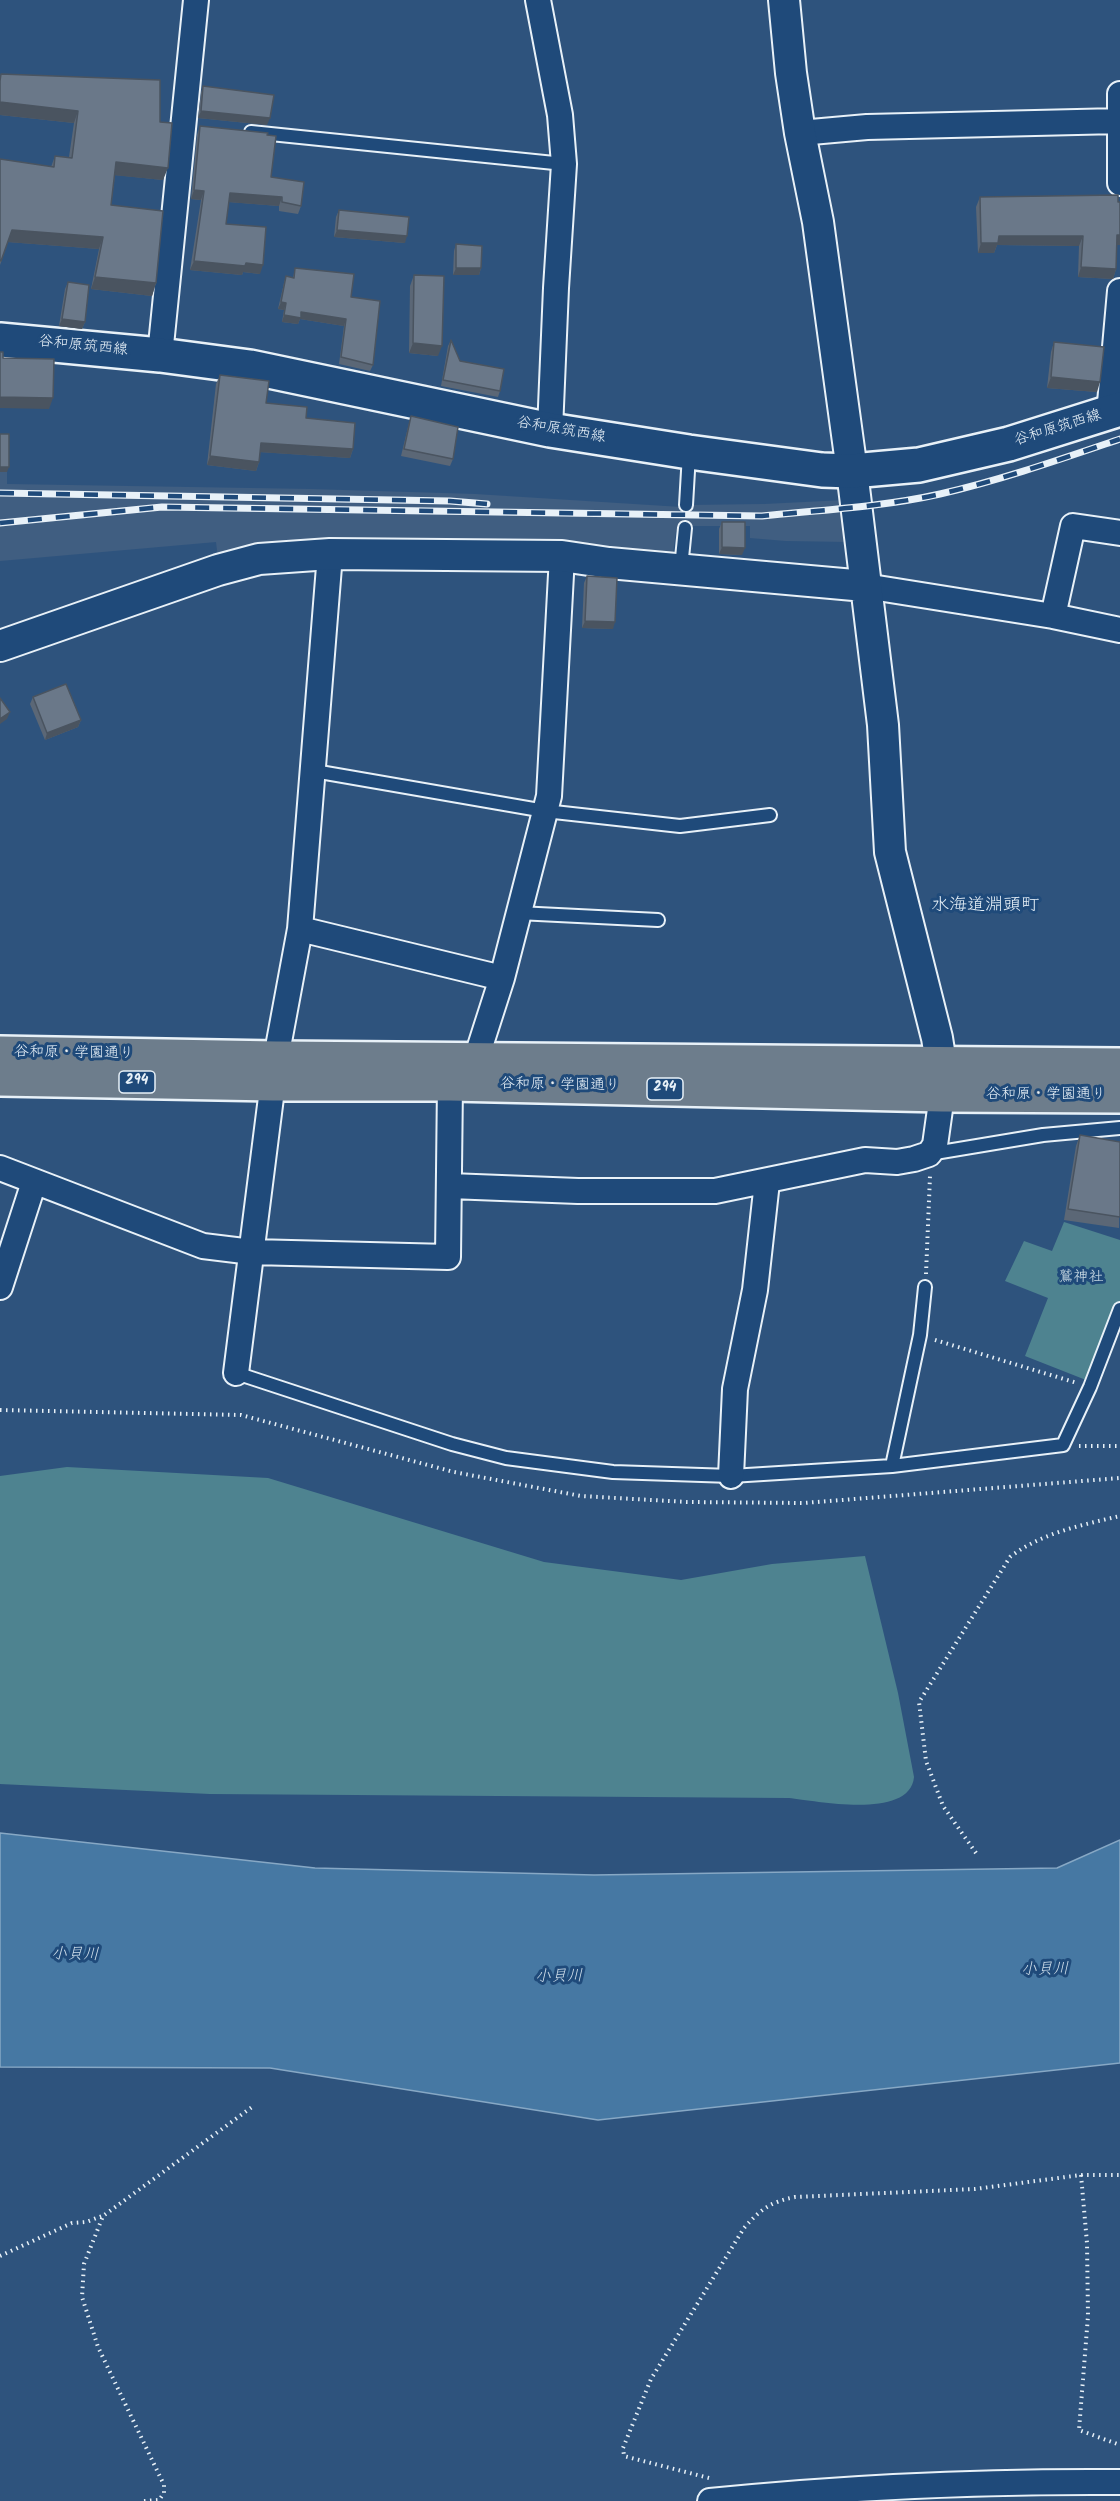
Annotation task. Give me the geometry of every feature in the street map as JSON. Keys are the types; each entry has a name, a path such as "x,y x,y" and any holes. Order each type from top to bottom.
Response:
{"highway":[{"name":"谷和原・学園通り","path":"0,1053 450,1084 942,1079 1120,1065"},
{"name":"谷和原・学園通り","path":"0,1080 275,1071 476,1059 942,1079 1120,1096"}],"main road":[{"name":"谷和原筑西線","path":"0,340 160,355 249,367 550,430 789,467 852,471 919,465 1009,444 1115,412"}],"street":[{"path":"160,355 190,126 196,0"},
{"path":"538,0 560,115 564,164 550,430"},
{"path":"450,1186 578,1191 715,1191 865,1160 929,1164 935,1145 942,1079 890,852 883,725 852,471 818,222 800,133 784,0"},
{"path":"1120,94 1120,183"},
{"path":"800,133 867,127 1119,121"},
{"path":"1115,412 1120,291"},
{"path":"1053,616 1073,526 1120,533"},
{"path":"0,646 218,570 259,559 330,554 562,556 866,586 1053,616 1120,630"},
{"path":"236,1373 275,1071 300,929 330,554"},
{"path":"476,1059 502,978 549,796 562,556"},
{"path":"300,929 502,978"},
{"path":"0,1168 202,1246 252,1252 448,1257 450,1084"},
{"path":"0,1287 34,1182"},
{"path":"731,1476 735,1389 755,1290 767,1182"},
{"path":"710,2490 835,2489 1021,2481 1120,2482"}],"lane":[{"path":"244,131 564,164"},
{"path":"686,505 689,452"},
{"path":"681,568 684,528"},
{"path":"314,771 545,811 680,826 770,815"},
{"path":"518,913 658,920"},
{"path":"929,1164 1043,1135 1120,1128"},
{"path":"892,1466 920,1335 925,1287"},
{"path":"236,1373 452,1444 506,1458 613,1472 731,1476 892,1466 1063,1445 1090,1387 1120,1309"}],"path":[{"path":"925,1287 929,1164"},
{"path":"920,1335 1090,1387"},
{"path":"1063,1445 1120,1446"},
{"path":"976,1852 943,1806 926,1761 919,1702 1010,1557 1027,1544 1080,1525 1120,1516"},
{"path":"0,2256 72,2223 86,2222 103,2216 252,2107"},
{"path":"1081,2175 1087,2243 1088,2316 1079,2430 1120,2445"},
{"path":"710,2490 624,2456 623,2448 651,2379 744,2228 759,2211 775,2201 795,2196 975,2189 1081,2175 1120,2175"},
{"path":"103,2216 84,2264 82,2297 98,2347 164,2485 164,2493 159,2499 144,2501"}],"shaded area":[{"path":"0,472 7,472 7,484 475,494 681,507 845,500 850,542 750,538 750,526 689,526 689,529 679,528 676,531 673,553 585,546 218,558 216,542 0,561"}],"green space":[{"name":"鷲神社","path":"1064,1222 1120,1240 1120,1301 1086,1380 1025,1356 1048,1298 1005,1281 1024,1241 1052,1251"},
{"path":"67,1467 268,1478 544,1562 681,1580 772,1564 865,1556 898,1693 914,1777 909,1790 897,1799 861,1805 789,1798 210,1794 0,1784 0,1476"}],"water":[{"name":"小貝川","path":"0,1833 315,1868 594,1875 1057,1868 1120,1840 1120,2063 598,2120 270,2068 0,2067"}],"building":[{"path":"1,74 160,80 160,122 172,123 168,168 116,162 111,205 163,211 156,283 95,277 103,237 12,230 0,260 0,159 54,167 55,156 72,158 78,111 0,102"},
{"path":"203,86 274,95 270,118 201,111"},
{"path":"200,126 268,133 267,135 276,136 271,177 304,182 301,206 282,202 282,197 230,193 226,224 266,227 263,265 246,263 245,266 194,261 204,191 194,190"},
{"path":"1118,195 1120,235 1117,235 1116,269 1081,267 1083,236 999,236 998,243 981,243 980,197"},
{"path":"339,210 409,217 407,236 337,230"},
{"path":"456,244 482,246 481,268 456,268"},
{"path":"295,268 354,274 351,297 380,301 373,365 341,357 346,319 301,312 301,318 284,315 286,303 281,302 286,276 294,278"},
{"path":"414,275 444,276 442,346 413,343"},
{"path":"68,282 89,285 85,322 62,319"},
{"path":"451,340 460,361 504,369 500,391 443,380"},
{"path":"1054,342 1104,347 1100,382 1051,377"},
{"path":"0,352 3,352 3,358 54,359 53,398 0,397"},
{"path":"220,375 269,381 266,403 307,407 306,418 355,423 353,449 261,443 259,462 210,456"},
{"path":"411,416 458,427 453,459 404,449"},
{"path":"0,434 9,434 9,467 0,467"},
{"path":"722,522 745,522 745,548 722,547"},
{"path":"587,576 617,578 615,622 585,621"},
{"path":"66,684 81,720 47,733 33,697"},
{"path":"0,698 10,712 0,719"},
{"path":"1080,1135 1120,1142 1120,1217 1068,1209"}],"railway":[{"path":"0,523 162,507 762,516 874,505 940,494 1008,476 1120,439"},
{"path":"0,493 450,501 487,504"}],"district":[{"name":"水海道淵頭町","path":"985,907"}]}
